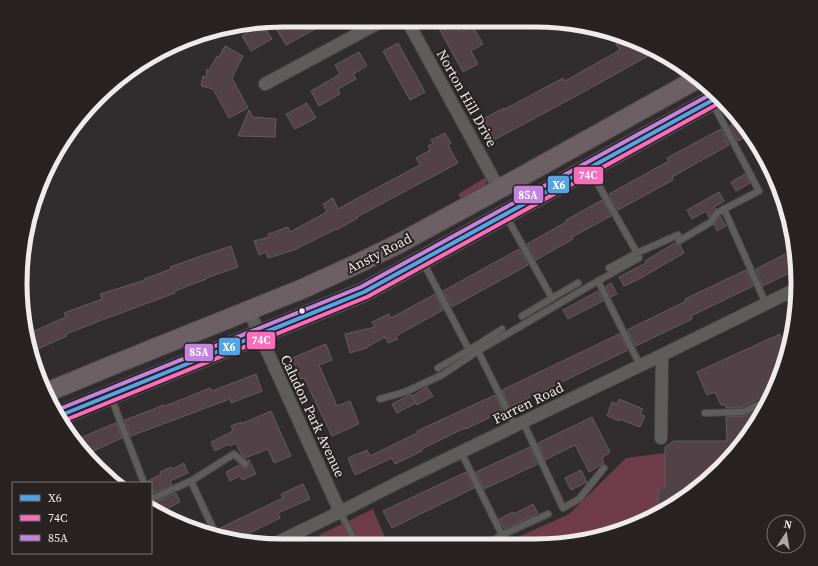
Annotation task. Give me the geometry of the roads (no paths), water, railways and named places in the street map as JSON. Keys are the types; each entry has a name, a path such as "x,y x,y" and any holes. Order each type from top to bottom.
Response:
{"highway":[{"name":"Ansty Road","path":"51,391 302,289 361,262 400,243 693,81"},
{"name":"Ansty Road","path":"63,414 260,336 364,292 713,100"},
{"path":"499,189 509,198 517,197 540,184 590,161 618,152"}],"street":[{"path":"265,84 371,27"},
{"name":"Norton Hill Drive","path":"411,27 499,189"},
{"name":"Farren Road","path":"284,539 790,292"},
{"name":"Caludon Park Avenue","path":"248,311 340,512"},
{"path":"661,438 662,355"}],"lane":[{"path":"609,268 711,222 717,212 759,191 720,106"},
{"path":"590,168 638,256"},
{"path":"724,209 766,304"},
{"path":"506,214 552,298"},
{"path":"380,399 405,392 442,374 638,256"},
{"path":"422,261 469,350"},
{"path":"598,281 640,365"},
{"path":"522,316 578,283"},
{"path":"438,368 502,329"},
{"path":"478,351 519,424 563,508 579,499 604,468"},
{"path":"110,396 144,482"},
{"path":"705,413 743,412 761,404"},
{"path":"461,452 502,535"},
{"path":"152,499 191,482 234,454 245,464"},
{"path":"191,482 214,529"},
{"path":"340,512 354,539"},
{"path":"495,539 548,514"}]}
